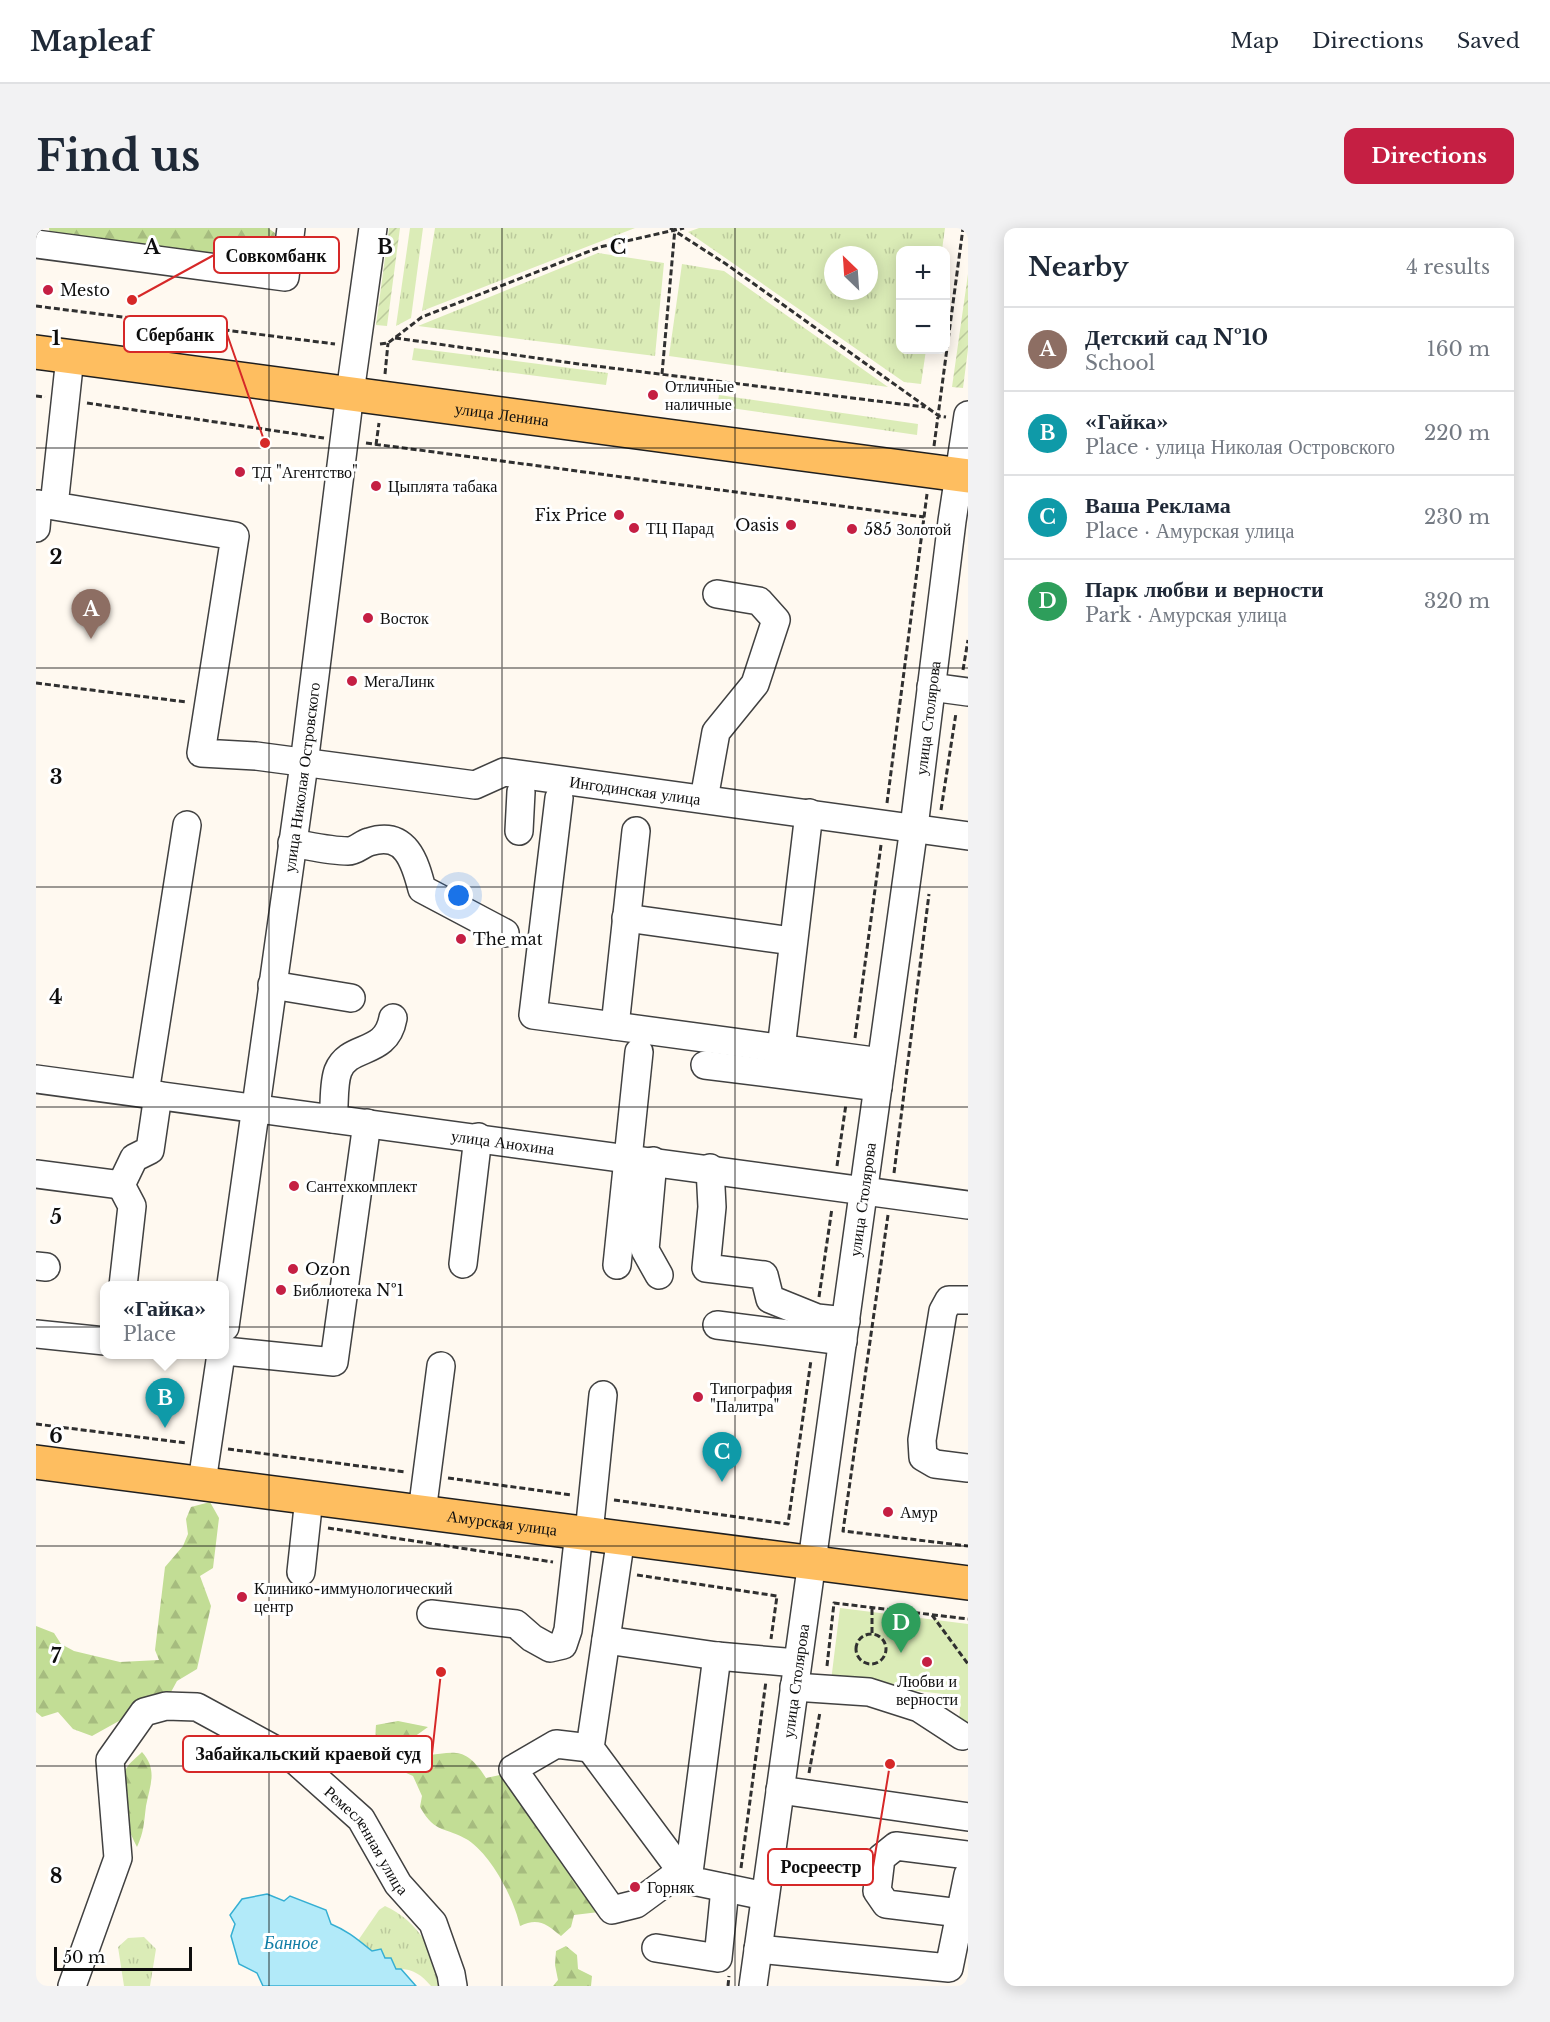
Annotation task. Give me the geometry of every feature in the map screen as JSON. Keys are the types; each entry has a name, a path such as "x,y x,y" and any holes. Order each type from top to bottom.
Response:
{"main road":[{"name":"улица Ленина","path":"36,352 952,474"},
{"name":"Амурская улица","path":"36,1462 202,1482 320,1508 422,1512 968,1583"}],"street":[{"path":"36,244 285,277 291,228"},
{"name":"улица Николая Островского","path":"229,1298 304,764 373,228"},
{"path":"70,357 65,400 41,511 235,536 201,753 256,756 521,792 559,798 636,820 615,1026"},
{"name":"улица Столярова","path":"741,1981 758,1948 879,1075 926,829 931,687 952,521 952,474 968,415"},
{"path":"704,799 717,732 755,684 776,620 759,601 717,594"},
{"path":"931,687 964,692"},
{"name":"Ингодинская улица","path":"475,785 504,772 968,836"},
{"path":"519,831 521,792"},
{"path":"559,798 533,1015 853,1058 879,1075"},
{"path":"781,1048 809,813"},
{"path":"121,1185 134,1158 150,1150 151,1094 187,825"},
{"path":"292,843 350,852 370,842 388,840 404,846 415,860 422,890 505,933"},
{"path":"626,918 792,941"},
{"path":"272,985 351,998"},
{"path":"333,1119 338,1071 352,1055 379,1043 390,1033 393,1018"},
{"path":"639,1052 645,1250 660,1275"},
{"path":"705,1065 849,1084 879,1075"},
{"name":"улица Анохина","path":"36,1079 710,1168 968,1205"},
{"path":"229,1351 334,1362 367,1123"},
{"path":"463,1264 478,1137"},
{"path":"617,1265 641,1159"},
{"path":"710,1168 712,1207 705,1280 764,1275 770,1299 815,1328"},
{"path":"36,1174 121,1185"},
{"path":"121,1185 132,1206 124,1281"},
{"path":"968,1300 949,1300 944,1311 922,1440 923,1457 935,1464 968,1468"},
{"path":"717,1325 844,1331"},
{"path":"36,1334 100,1340"},
{"path":"202,1482 220,1359"},
{"path":"422,1512 441,1366"},
{"path":"431,1614 516,1624 532,1638 550,1648 563,1645 568,1629 576,1565 584,1532 603,1395"},
{"path":"311,1568 320,1508"},
{"path":"621,1537 590,1748 684,1876 765,1896"},
{"path":"606,1640 717,1656 769,1660 796,1675 868,1692 919,1708 962,1736"},
{"path":"684,1876 717,1656"},
{"name":"Ремесленная улица","path":"72,1986 118,1858 110,1760 144,1712 166,1706 197,1707 296,1761 361,1819 398,1884 433,1923 453,1986"},
{"path":"590,1748 556,1744 513,1769 612,1910 636,1904 684,1876"},
{"path":"780,1790 968,1817"},
{"path":"960,1913 886,1904 877,1891 881,1858 896,1846 968,1855"},
{"path":"758,1948 949,1968 968,1875"},
{"path":"656,1948 718,1958 732,1889"}],"path":[{"path":"670,228 726,264 939,416"},
{"path":"36,306 357,347 388,343 422,317 600,247 684,228"},
{"path":"853,1058 925,517 952,474 939,416 963,228"},
{"path":"662,374 675,230"},
{"path":"394,338 925,406"},
{"path":"36,396 346,441 952,521"},
{"path":"926,829 964,692 968,640"},
{"path":"36,683 208,705"},
{"path":"930,890 891,1193 843,1531 968,1546"},
{"path":"788,1524 849,1084"},
{"path":"320,1508 576,1565"},
{"path":"616,1572 777,1596 769,1660 732,1889"},
{"path":"834,1603 968,1619"},
{"path":"872,1608 872,1633"},
{"path":"932,1615 968,1664"},
{"path":"872,1633 885,1642 886,1650 877,1663 869,1664 862,1661 856,1647 858,1640 872,1633"},
{"path":"728,1986 741,1981"}],"green space":[{"path":"49,228 268,228 275,233 270,252 257,265 217,252 195,257 168,247 50,234"},
{"path":"389,228 400,228 387,326 376,325"},
{"path":"410,228 423,228 411,318 396,326"},
{"path":"435,228 635,228 422,311"},
{"path":"699,228 945,228 943,246 896,246 896,354 925,354 921,384 904,382 688,232"},
{"path":"598,253 664,263 655,356 418,326"},
{"path":"682,264 724,271 888,387 669,356"},
{"path":"968,274 968,349 963,388 952,387"},
{"path":"414,348 608,373 606,385 412,360"},
{"path":"719,395 918,424 917,435 717,406"},
{"path":"210,1502 219,1518 213,1568 200,1576 211,1606 197,1669 177,1681 171,1692 92,1736 73,1729 58,1712 42,1717 36,1712 36,1626 54,1633 61,1644 74,1651 120,1662 159,1660 155,1650 165,1567 183,1546 188,1534 186,1519 191,1507"},
{"path":"840,1608 968,1624 968,1722 959,1721 961,1696 831,1681"},
{"path":"398,1721 428,1727 414,1737 415,1754 461,1754 469,1758 486,1778 509,1773 599,1912 574,1915 571,1927 561,1936 542,1923 532,1922 520,1926 513,1903 501,1879 485,1856 468,1840 441,1829 431,1822 420,1807 422,1796 413,1776 389,1763 380,1752 376,1725"},
{"path":"142,1752 150,1765 152,1778 137,1847 125,1819 121,1788 126,1769"},
{"path":"385,1906 397,1912 416,1929 431,1951 449,1986 431,1986 416,1973 396,1969 391,1958 385,1958 357,1942 379,1910"},
{"path":"144,1937 156,1949 150,1986 124,1986 118,1947 128,1938"},
{"path":"566,1946 577,1955 578,1969 592,1976 591,1986 553,1986 558,1980 555,1965 556,1951"}],"water":[{"name":"Банное","path":"267,1894 284,1901 290,1896 326,1910 331,1924 348,1933 372,1951 381,1949 385,1958 391,1958 396,1969 401,1969 416,1986 263,1986 257,1973 239,1964 231,1936 235,1924 230,1915 242,1899"}],"place":[{"name":"Mesto","path":"48,290"},
{"name":"Совкомбанк","path":"132,300"},
{"name":"Отличные наличные","path":"653,395"},
{"name":"Сбербанк","path":"265,443"},
{"name":"ТД \"Агентство\"","path":"240,472"},
{"name":"Цыплята табака","path":"376,486"},
{"name":"Fix Price","path":"619,515"},
{"name":"Oasis","path":"791,525"},
{"name":"ТЦ Парад","path":"634,528"},
{"name":"585 Золотой","path":"852,529"},
{"name":"Восток","path":"368,618"},
{"name":"Детский сад №10","path":"91,639"},
{"name":"МегаЛинк","path":"352,681"},
{"name":"The mat","path":"461,939"},
{"name":"Сантехкомплект","path":"294,1186"},
{"name":"Ozon","path":"293,1269"},
{"name":"Библиотека №1","path":"281,1290"},
{"name":"Типография \"Палитра\"","path":"698,1397"},
{"name":"«Гайка»","path":"165,1428"},
{"name":"Ваша Реклама","path":"722,1482"},
{"name":"Амур","path":"888,1512"},
{"name":"Клинико-иммунологический центр","path":"242,1597"},
{"name":"Парк любви и верности","path":"901,1653"},
{"name":"Любви и верности","path":"927,1662"},
{"name":"Забайкальский краевой суд","path":"441,1672"},
{"name":"Росреестр","path":"890,1764"},
{"name":"Горняк","path":"635,1887"}]}
